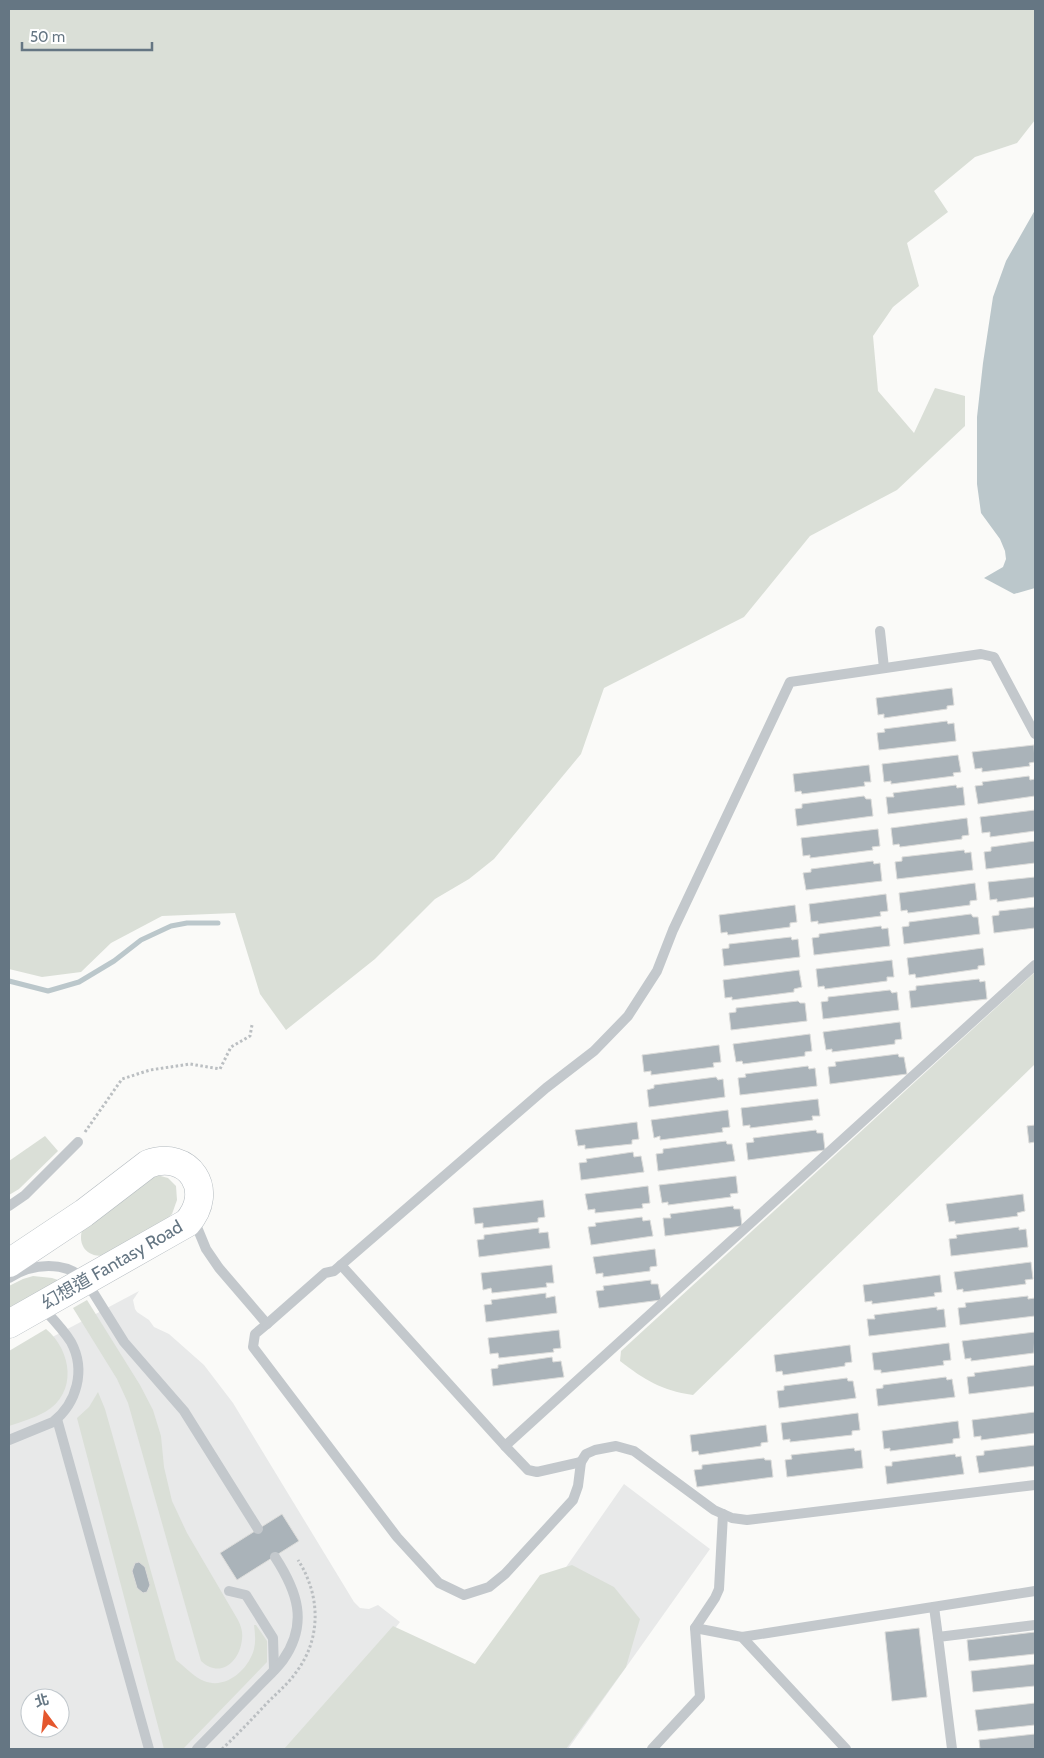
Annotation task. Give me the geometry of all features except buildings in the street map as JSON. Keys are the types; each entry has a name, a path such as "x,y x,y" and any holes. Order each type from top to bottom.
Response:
{"main road":[{"name":"幻想道 Fantasy Road","path":"9,1262 84,1213 148,1164 156,1161 174,1161 189,1170 198,1184 200,1201 197,1209 193,1216 180,1228 9,1324"}],"lane":[{"path":"880,631 884,668"},
{"path":"1035,734 994,657 981,654 790,682 673,930 657,971 628,1016 594,1051 546,1088 334,1271 325,1273 255,1334 253,1348 397,1537 439,1583 464,1595 489,1587 505,1574 573,1500 578,1486 581,1462 586,1454 616,1446 634,1451 714,1510 732,1518 747,1520 1035,1485"},
{"path":"505,1446 1035,965"},
{"path":"9,1206 25,1196 78,1142"},
{"path":"193,1216 206,1249 267,1324"},
{"path":"341,1265 528,1470 538,1472 581,1462"},
{"path":"9,1278 29,1268 55,1266 72,1270 86,1281 124,1342 184,1412 258,1529"},
{"path":"9,1440 56,1419 66,1410 75,1392 78,1373 76,1353 67,1336 41,1305"},
{"path":"56,1419 150,1749"},
{"path":"652,1749 700,1697 695,1628 715,1598 719,1588 723,1514"},
{"path":"197,1749 282,1661 294,1639 298,1615 294,1591 275,1557"},
{"path":"695,1628 742,1637 1035,1591"},
{"path":"229,1592 246,1595 273,1638 274,1670"},
{"path":"934,1607 952,1749"},
{"path":"938,1637 1035,1625"},
{"path":"742,1637 846,1749"}],"path":[{"path":"78,1142 122,1079 150,1070 190,1064 220,1068 230,1047 250,1036 252,1025"}],"shaded area":[{"path":"9,9 1035,9 1035,120 1017,143 975,157 934,191 948,212 907,243 919,286 893,307 873,336 878,391 914,433 935,388 965,396 965,426 897,490 810,536 744,617 604,688 581,754 494,859 469,879 435,899 375,959 286,1030 260,994 235,913 162,916 111,943 81,972 42,977 9,969"},
{"path":"1035,210 1035,588 1014,594 984,578 1003,567 1006,559 1000,539 981,513 977,484 977,417 993,297 1006,261"},
{"path":"1035,972 1035,1064 693,1395 662,1387 637,1374 620,1361 621,1351"},
{"path":"45,1136 58,1151 19,1189 9,1195 9,1161"},
{"path":"157,1175 168,1178 176,1186 177,1200 172,1214 167,1219 102,1256 92,1254 84,1249 81,1240 82,1230 151,1177"},
{"path":"33,1276 61,1281 9,1312 9,1286"},
{"path":"139,1291 133,1300 137,1312 149,1320 154,1327 169,1334 204,1365 233,1403 354,1602 360,1608 369,1609 378,1605 400,1622 299,1749 9,1749 9,1402 26,1351"},
{"path":"87,1300 140,1385 153,1410 161,1436 164,1467 172,1501 187,1533 240,1625 242,1636 237,1655 233,1661 222,1668 208,1666 201,1661 128,1403 117,1379 73,1308"},
{"path":"46,1329 55,1338 66,1360 68,1372 63,1394 56,1404 45,1412 9,1426 9,1351"},
{"path":"98,1392 105,1409 176,1660 200,1679 212,1683 220,1683 235,1676 247,1664 255,1646 254,1625 256,1625 267,1641 267,1662 183,1749 164,1749 77,1418 89,1407"},
{"path":"624,1484 710,1549 568,1749 431,1749 532,1616"},
{"path":"572,1565 614,1587 640,1619 626,1667 566,1749 284,1749 393,1626 475,1664 540,1575"}],"waterway":[{"path":"9,981 48,991 79,982 114,961 141,940 171,926 187,923 218,923"}]}
